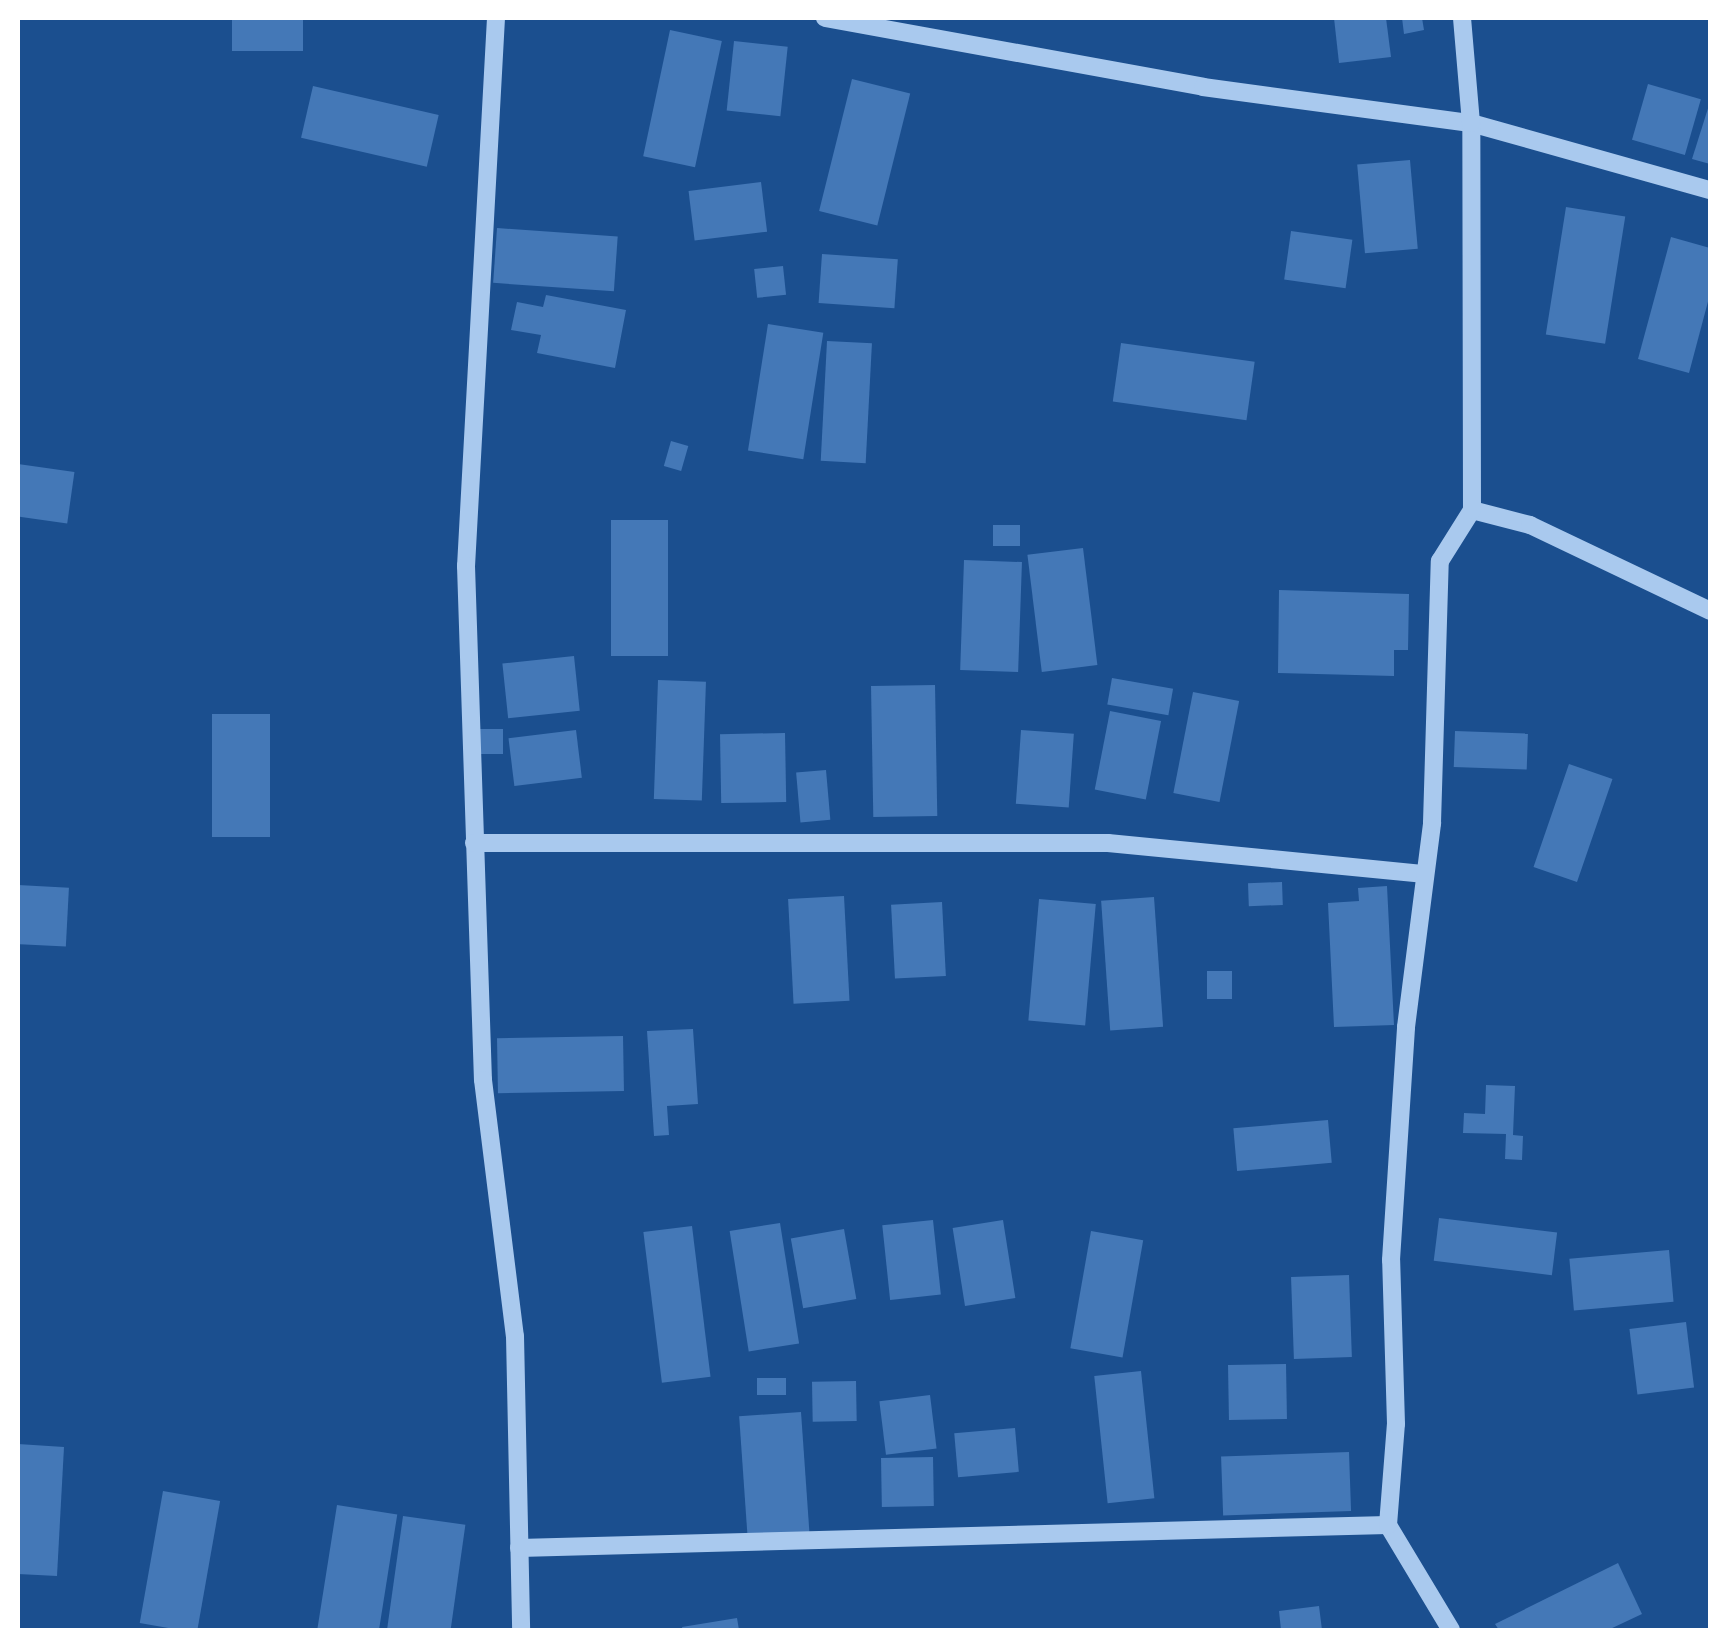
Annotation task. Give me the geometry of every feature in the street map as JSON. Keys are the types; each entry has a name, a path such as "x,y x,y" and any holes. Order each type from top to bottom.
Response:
{"street":[{"path":"496,18 466,566 483,1080 514,1336 521,1630"},
{"path":"825,18 1203,88 1471,123 1710,190"},
{"path":"1451,1630 1388,1525 1396,1424 1390,1260 1422,874 1432,823 1440,561 1472,510 1471,123 1462,18"},
{"path":"1472,510 1530,525 1710,611"},
{"path":"474,843 1108,844 1422,874"},
{"path":"519,1548 1388,1525"}],"building":[{"path":"232,18 303,18 303,51 232,51"},
{"path":"1334,18 1386,18 1391,57 1339,63"},
{"path":"1402,18 1422,18 1424,30 1404,34"},
{"path":"670,30 722,41 695,167 643,156"},
{"path":"734,41 788,47 780,116 727,111"},
{"path":"852,79 910,94 877,225 819,211"},
{"path":"1648,84 1701,99 1685,155 1632,140"},
{"path":"313,86 439,115 427,167 301,138"},
{"path":"1710,102 1710,164 1692,159"},
{"path":"1410,160 1418,249 1365,253 1357,165"},
{"path":"761,182 767,232 695,241 689,191"},
{"path":"1566,207 1625,216 1605,344 1546,334"},
{"path":"497,228 618,236 614,291 493,283"},
{"path":"1291,231 1352,240 1346,288 1284,280"},
{"path":"1671,237 1710,248 1710,294 1689,373 1638,359"},
{"path":"822,254 898,259 894,308 819,303"},
{"path":"783,266 786,295 757,298 754,269"},
{"path":"546,295 626,310 615,368 537,353 541,335 511,330 517,302 543,307"},
{"path":"768,324 823,333 803,459 748,450"},
{"path":"827,341 872,343 866,463 821,461"},
{"path":"1121,343 1255,362 1246,420 1113,401"},
{"path":"671,441 688,446 681,471 664,466"},
{"path":"18,464 74,472 67,523 18,517"},
{"path":"611,520 668,520 668,656 611,656"},
{"path":"993,525 1020,525 1020,546 993,546"},
{"path":"1083,548 1097,665 1042,672 1027,555"},
{"path":"964,560 1022,562 1018,672 960,670"},
{"path":"1279,590 1409,594 1408,650 1394,650 1394,676 1278,673"},
{"path":"574,656 580,711 508,718 502,664"},
{"path":"1112,678 1173,689 1168,715 1107,705"},
{"path":"658,680 706,682 702,801 654,799"},
{"path":"935,685 937,816 873,817 871,686"},
{"path":"1193,692 1239,701 1219,802 1173,793"},
{"path":"1110,711 1161,721 1146,799 1095,790"},
{"path":"212,714 270,714 270,837 212,837"},
{"path":"476,729 503,729 503,754 476,754"},
{"path":"576,730 582,778 514,786 509,738"},
{"path":"1021,730 1074,734 1069,808 1016,804"},
{"path":"1455,731 1528,734 1527,770 1454,767"},
{"path":"785,733 786,802 721,803 720,734"},
{"path":"1569,764 1612,779 1577,882 1534,867"},
{"path":"826,770 830,820 800,822 796,773"},
{"path":"1282,882 1283,905 1249,906 1248,883"},
{"path":"18,885 69,888 66,947 18,944"},
{"path":"1387,886 1394,1025 1334,1027 1328,903 1359,901 1358,888"},
{"path":"844,896 849,1001 794,1004 788,899"},
{"path":"1154,897 1163,1027 1110,1030 1101,901"},
{"path":"1039,899 1096,904 1085,1026 1028,1021"},
{"path":"942,902 946,976 895,979 891,905"},
{"path":"1207,971 1232,971 1232,999 1207,999"},
{"path":"693,1029 698,1104 667,1106 669,1135 654,1136 647,1031"},
{"path":"623,1036 624,1091 498,1093 497,1038"},
{"path":"1486,1085 1515,1086 1513,1135 1523,1136 1522,1160 1505,1159 1506,1134 1463,1133 1464,1113 1485,1114"},
{"path":"1328,1120 1332,1163 1237,1171 1233,1128"},
{"path":"1439,1218 1557,1233 1552,1275 1434,1261"},
{"path":"933,1220 941,1295 890,1300 882,1225"},
{"path":"1003,1220 1015,1298 965,1306 953,1228"},
{"path":"780,1223 799,1343 749,1351 730,1231"},
{"path":"692,1226 711,1377 662,1383 643,1232"},
{"path":"844,1229 856,1299 803,1308 791,1238"},
{"path":"1091,1231 1143,1240 1123,1357 1070,1348"},
{"path":"1669,1250 1674,1302 1574,1311 1569,1259"},
{"path":"1349,1275 1352,1357 1294,1359 1291,1277"},
{"path":"1686,1322 1694,1388 1637,1394 1629,1329"},
{"path":"1286,1364 1287,1419 1229,1420 1228,1365"},
{"path":"1141,1371 1154,1498 1108,1503 1094,1376"},
{"path":"757,1378 786,1378 786,1395 757,1395"},
{"path":"856,1381 857,1421 813,1422 812,1382"},
{"path":"930,1395 937,1449 886,1455 879,1401"},
{"path":"801,1412 810,1534 748,1538 739,1416"},
{"path":"1015,1428 1019,1472 958,1477 954,1433"},
{"path":"18,1444 64,1447 57,1576 18,1574"},
{"path":"1349,1452 1351,1511 1223,1515 1221,1456"},
{"path":"933,1457 934,1506 882,1507 881,1458"},
{"path":"163,1491 220,1501 197,1630 140,1623"},
{"path":"337,1505 397,1515 379,1630 317,1630"},
{"path":"403,1516 465,1525 451,1630 387,1630"},
{"path":"1618,1563 1642,1614 1608,1630 1499,1630 1495,1624"},
{"path":"1319,1606 1322,1630 1281,1630 1279,1611"},
{"path":"737,1618 739,1630 682,1627"}]}
